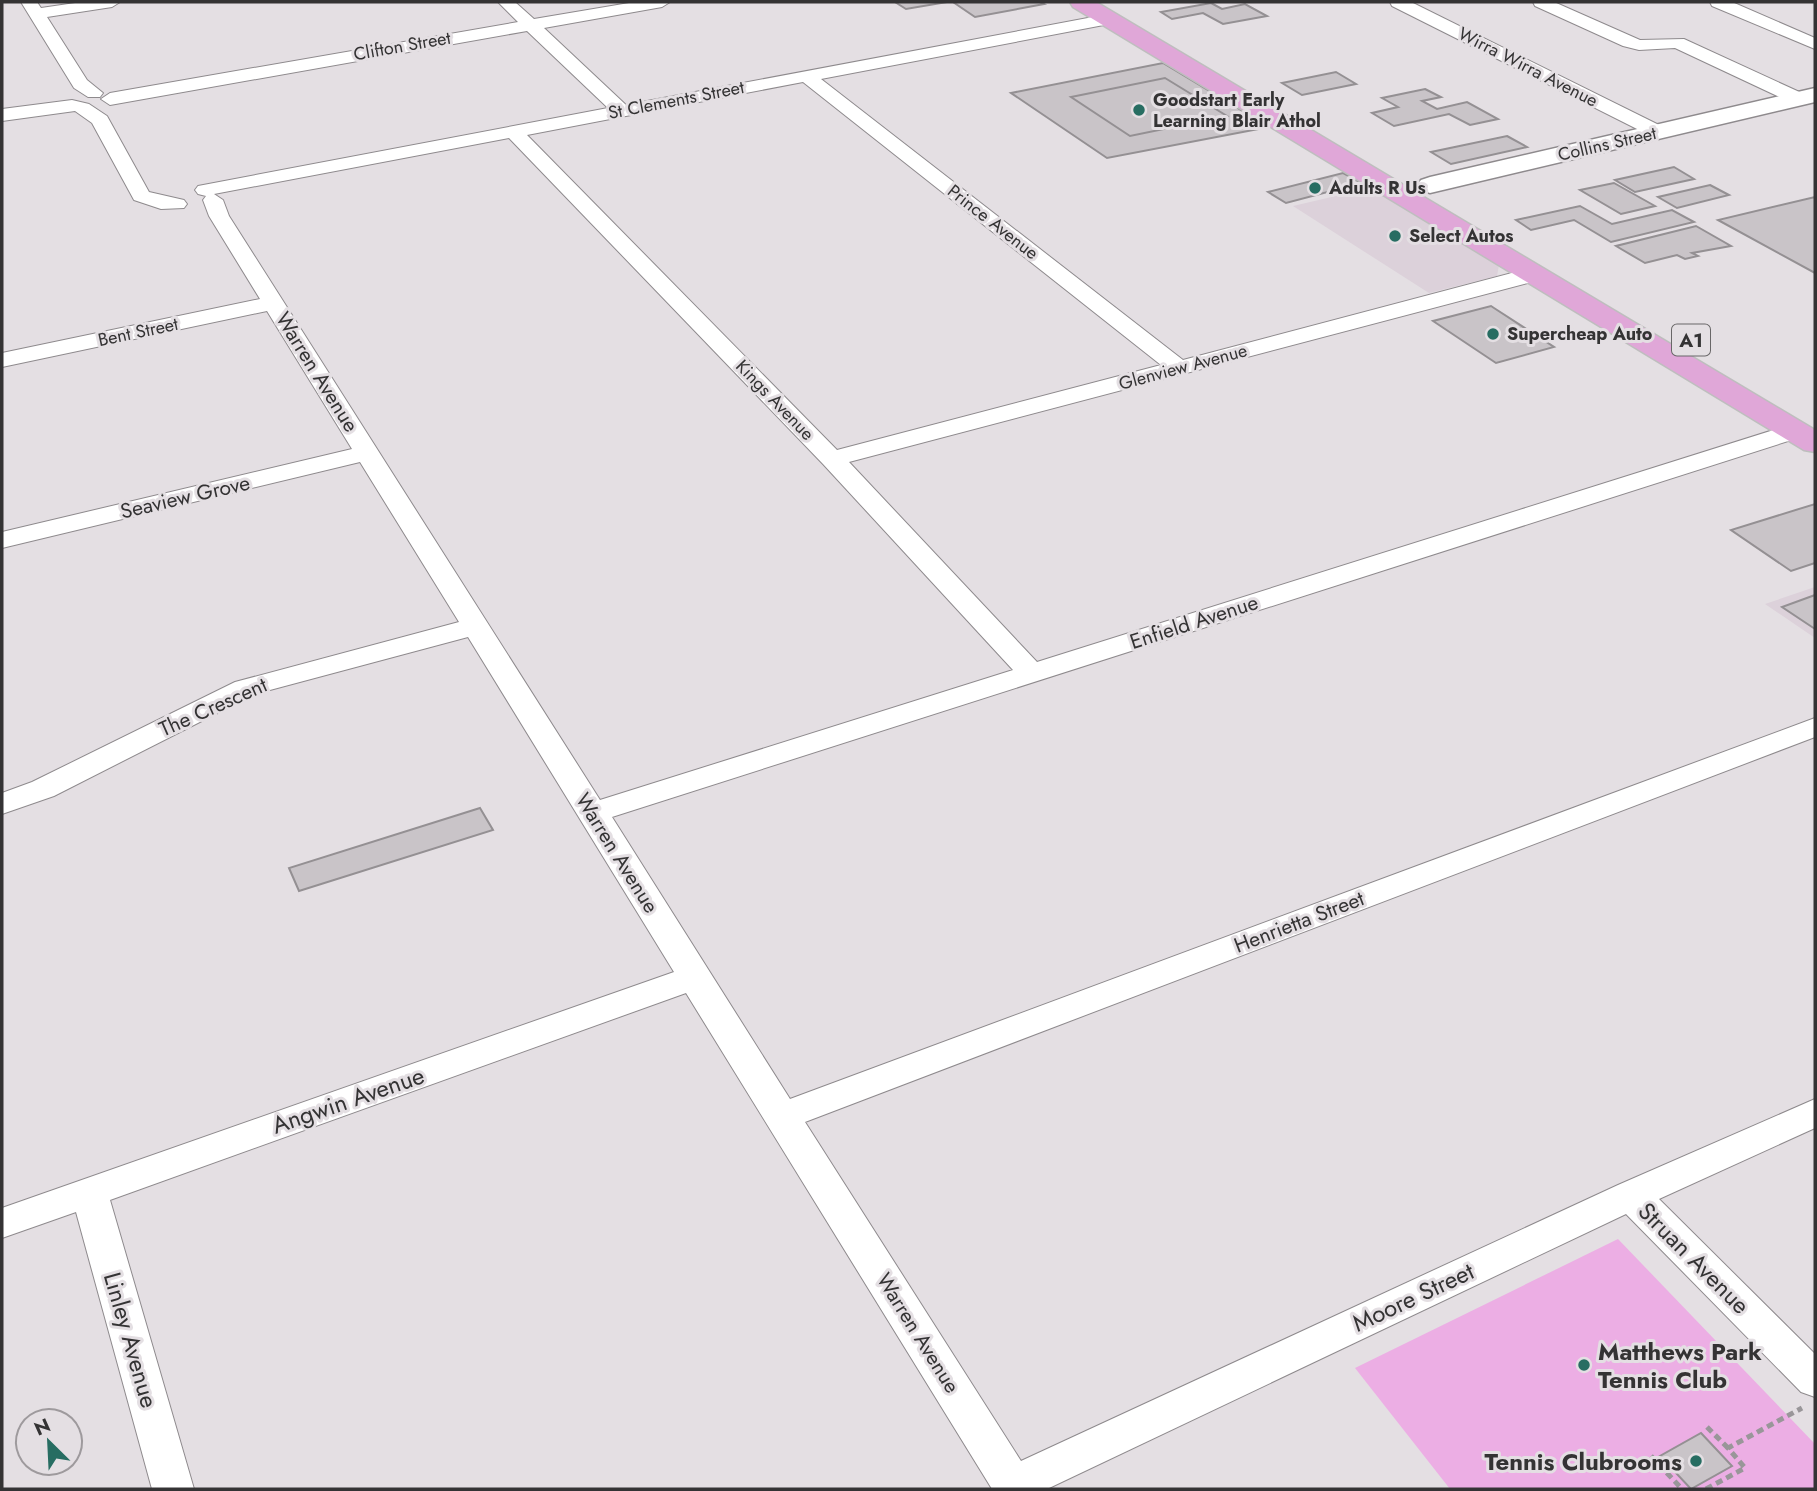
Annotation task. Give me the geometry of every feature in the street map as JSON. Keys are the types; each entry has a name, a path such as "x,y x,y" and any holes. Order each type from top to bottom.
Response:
{"highway":[{"name":"A1","path":"1081,2 1113,10 1430,185 1566,266 1810,428"},
{"name":"A1","path":"1113,10 1398,192 1535,274 1810,428"},
{"name":"Collins Street","path":"1398,192 1430,185"},
{"path":"1535,274 1566,266"}],"street":[{"path":"112,2 33,8 140,191 149,200 200,201"},
{"path":"506,2 622,111"},
{"name":"Clifton Street","path":"2,115 662,2"},
{"name":"Wirra Wirra Avenue","path":"1398,2 1658,132"},
{"path":"1541,2 1629,42 1639,45 1678,43 1807,97"},
{"path":"1718,2 1815,44"},
{"name":"St Clements Street","path":"200,201 244,183 806,76 1113,10"},
{"name":"Prince Avenue","path":"806,76 1179,368"},
{"name":"Collins Street","path":"1430,185 1807,97"},
{"name":"Kings Avenue","path":"513,131 832,459 1032,673"},
{"name":"Warren Avenue","path":"200,201 274,303 1014,1487"},
{"name":"Glenview Avenue","path":"832,459 1535,274"},
{"name":"Bent Street","path":"2,360 274,303"},
{"name":"Enfield Avenue","path":"593,813 1810,428"},
{"name":"Seaview Grove","path":"2,540 368,453"},
{"name":"The Crescent","path":"2,804 43,789 246,688 476,626"},
{"name":"Henrietta Street","path":"782,1116 1815,727"},
{"name":"Angwin Avenue","path":"2,1223 695,977"},
{"name":"Moore Street","path":"1014,1487 1631,1195 1815,1113"},
{"name":"Linley Avenue","path":"89,1192 173,1489"},
{"name":"Struan Avenue","path":"1631,1195 1810,1393"}],"path":[{"path":"1728,1448 1810,1393"},
{"path":"1706,1489 1745,1468 1707,1427"},
{"path":"1651,1456 1682,1489"}],"shaded area":[{"name":"Select Autos","path":"1370,188 1499,265 1497,276 1429,293 1293,206"},
{"path":"1815,587 1815,638 1765,604"},
{"name":"Matthews Park Tennis Club","path":"1618,1239 1815,1444 1815,1489 1450,1489 1355,1368"}],"building":[{"path":"895,2 947,2 906,9"},
{"path":"953,2 1040,2 1044,4 975,17"},
{"path":"1211,3 1222,9 1245,4 1267,16 1223,24 1203,13 1172,19 1161,12"},
{"name":"Goodstart Early Learning Blair Athol","path":"1163,63 1269,127 1107,158 1011,93"},
{"path":"1336,72 1356,84 1302,95 1282,83"},
{"path":"1165,78 1227,116 1130,136 1071,97"},
{"path":"1425,89 1441,97 1422,101 1437,109 1467,102 1498,119 1470,125 1449,114 1394,126 1372,113 1398,107 1382,98"},
{"path":"1507,136 1527,147 1451,164 1431,152"},
{"path":"1674,167 1694,179 1635,192 1615,180"},
{"name":"Adults R Us","path":"1343,173 1362,183 1286,203 1268,192"},
{"path":"1614,183 1655,206 1621,214 1580,190"},
{"path":"1710,185 1729,195 1677,208 1658,197"},
{"path":"1815,197 1815,273 1718,220"},
{"path":"1580,206 1612,224 1672,210 1694,222 1611,242 1574,220 1531,230 1516,220"},
{"path":"1696,226 1731,246 1692,253 1698,256 1685,259 1677,255 1645,263 1616,246"},
{"name":"Supercheap Auto","path":"1491,306 1554,347 1496,363 1433,321"},
{"path":"1815,504 1815,563 1791,571 1731,530"},
{"path":"1815,595 1815,629 1782,607"},
{"path":"480,808 493,830 299,891 289,868"},
{"name":"Tennis Clubrooms","path":"1701,1433 1732,1466 1691,1489 1660,1456"}],"place":[{"name":"Goodstart Early Learning Blair Athol","path":"1139,110"},
{"name":"Adults R Us","path":"1315,188"},
{"name":"Select Autos","path":"1395,236"},
{"name":"Supercheap Auto","path":"1493,334"},
{"name":"Matthews Park Tennis Club","path":"1584,1365"},
{"name":"Tennis Clubrooms","path":"1696,1461"}]}
